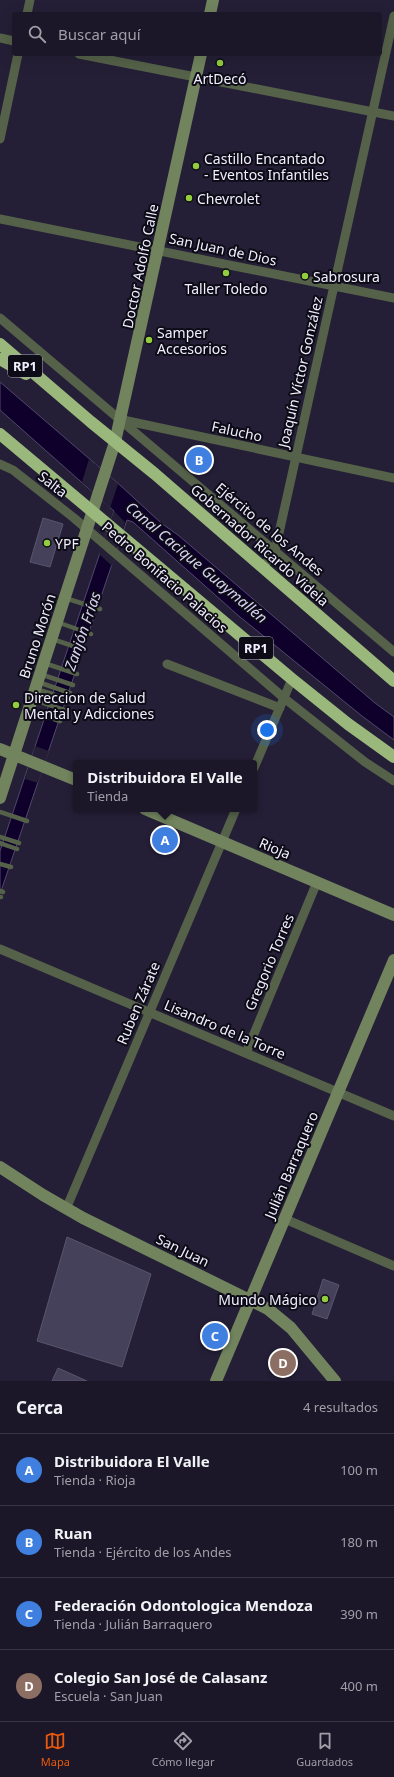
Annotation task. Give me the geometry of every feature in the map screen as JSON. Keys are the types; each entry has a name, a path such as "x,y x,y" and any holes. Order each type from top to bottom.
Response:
{"highway":[{"name":"Gobernador Ricardo Videla","path":"0,344 49,388 116,442 394,681"},
{"name":"Gobernador Ricardo Videla","path":"0,359 49,388"},
{"name":"RP1","path":"0,434 292,679 348,724 394,757"}],"street":[{"path":"27,12 30,0"},
{"path":"210,12 213,0"},
{"name":"Joaquín Víctor González","path":"263,567 275,551 394,16"},
{"path":"0,38 12,41"},
{"path":"0,139 18,56"},
{"path":"89,56 394,116"},
{"name":"Doctor Adolfo Calle","path":"104,477 116,442 201,56"},
{"name":"San Juan de Dios","path":"0,219 394,298"},
{"name":"Ejército de los Andes","path":"0,318 394,652"},
{"name":"Falucho","path":"121,420 394,478"},
{"name":"Salta","path":"0,464 13,470 87,528"},
{"name":"Bruno Morón","path":"0,798 104,477"},
{"name":"Pedro Bonifacio Palacios","path":"87,528 284,698 365,762 394,781"},
{"path":"167,664 280,708"},
{"path":"257,761 292,679"},
{"path":"0,749 73,779"},
{"name":"Rioja","path":"152,812 394,915"},
{"name":"Ruben Zárate","path":"66,1209 235,812"},
{"name":"Gregorio Torres","path":"246,1053 317,882"},
{"name":"Lisandro de la Torre","path":"0,950 394,1116"},
{"name":"Julián Barraquero","path":"216,1381 394,960"},
{"name":"San Juan","path":"0,1167 66,1209 268,1309 288,1325 335,1381"},
{"path":"285,1219 394,1266"}],"lane":[{"path":"65,598 99,609"},
{"path":"57,622 90,634"},
{"path":"52,639 85,650"},
{"path":"44,662 76,673"},
{"path":"35,691 57,680 72,685"},
{"path":"35,691 55,687 70,692"},
{"path":"35,691 52,694 67,699"},
{"path":"35,691 48,705 63,710"},
{"path":"35,691 45,716 60,721"},
{"path":"0,812 26,821"},
{"path":"2,837 18,843"},
{"path":"1,843 16,848"},
{"path":"0,864 10,867"}],"water":[{"path":"0,382 121,486 161,523 178,535 375,703 394,717 394,740 362,716 240,617 133,522 127,520 0,894 0,851 114,511 0,410"}],"pier":[{"path":"89,459 118,484 110,508 82,482"},
{"path":"114,511 125,522 112,566 99,554"},
{"path":"35,746 49,751 38,783 25,779"}],"building":[{"name":"YPF","path":"43,518 63,524 50,567 30,562"},
{"path":"67,1237 151,1274 122,1367 37,1341"},
{"name":"Mundo Mágico","path":"323,1279 339,1285 327,1319 312,1314"},
{"path":"58,1368 87,1381 52,1381"}],"place":[{"name":"ArtDecó","path":"220,63"},
{"name":"Castillo Encantado - Eventos Infantiles","path":"196,166"},
{"name":"Chevrolet","path":"189,198"},
{"name":"Taller Toledo","path":"226,273"},
{"name":"Sabrosura","path":"305,276"},
{"name":"Samper Accesorios","path":"149,340"},
{"name":"Ruan","path":"199,460"},
{"name":"YPF","path":"47,543"},
{"name":"Direccion de Salud Mental y Adicciones","path":"16,705"},
{"name":"Distribuidora El Valle","path":"165,840"},
{"name":"Mundo Mágico","path":"325,1299"},
{"name":"Federación Odontologica Mendoza","path":"215,1336"},
{"name":"Colegio San José de Calasanz","path":"283,1363"}],"water label":[{"name":"Canal Cacique Guaymallén","path":"197,562"},
{"name":"Zanjón Frías","path":"82,631"}]}
